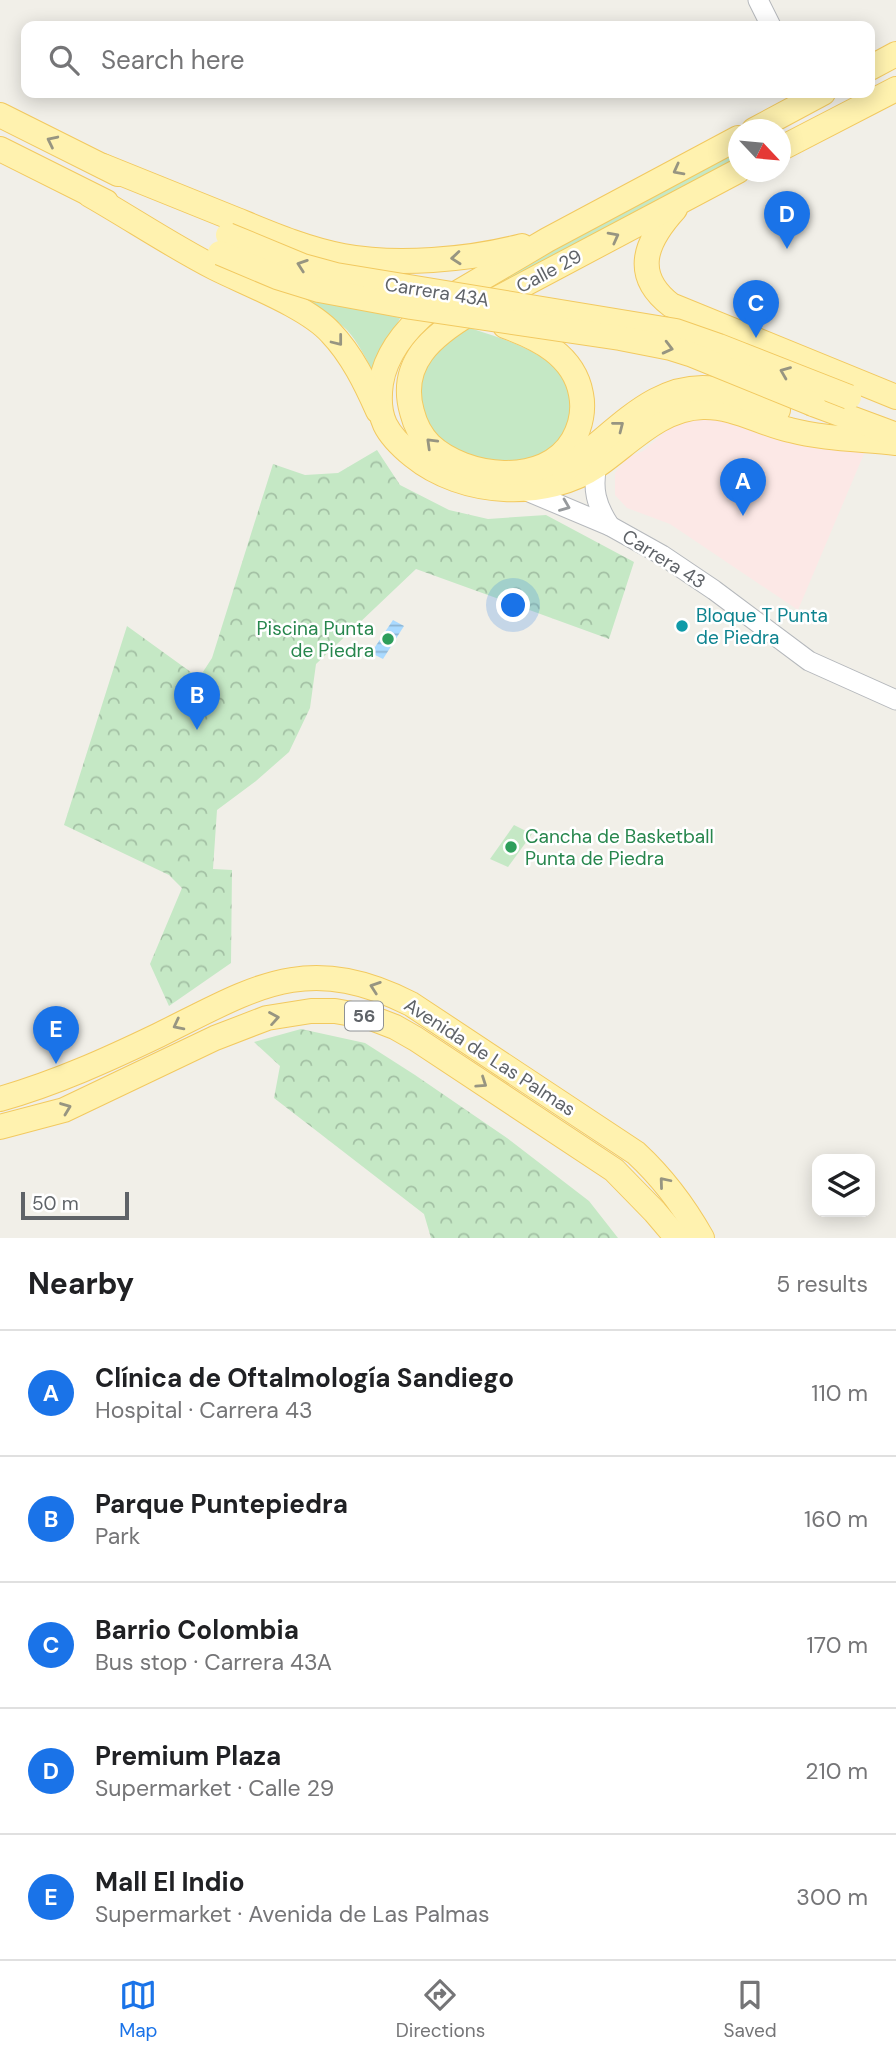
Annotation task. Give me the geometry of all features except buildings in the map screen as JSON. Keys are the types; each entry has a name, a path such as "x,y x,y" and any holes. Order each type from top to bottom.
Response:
{"main road":[{"path":"875,65 896,54"},
{"path":"791,143 896,89"},
{"path":"772,119 808,98"},
{"name":"Carrera 43A","path":"0,115 103,166 224,244 297,284 411,307 671,348 896,439"},
{"name":"Calle 29","path":"381,418 379,404 382,377 394,349 415,322 430,309 547,240 728,143"},
{"name":"Carrera 43A","path":"0,149 90,195 224,244 336,275 676,331 849,397 896,411"},
{"path":"103,166 295,243 342,256 385,260 445,259 488,254 547,240"},
{"name":"Calle 29","path":"484,318 538,339 570,366 577,380 582,395 578,431 562,454 536,469 513,472 474,468 458,463 430,445 414,419 409,400 412,370 418,358 436,336 472,312 728,176"},
{"path":"90,195 212,266 320,323 331,332 350,359 381,418 402,447 438,472 479,486 521,488 568,481 597,465 638,433 663,418 706,406 792,431 896,439"},
{"path":"684,200 658,227 647,252 647,269 662,298 671,305 896,397"},
{"path":"521,488 573,463 642,408 667,395 691,389 717,390 799,417 896,439"},
{"name":"Avenida de Las Palmas","path":"0,1099 43,1087 75,1074 237,996 289,979 348,979 386,991 411,1004 636,1153 682,1203 702,1238"},
{"name":"Avenida de Las Palmas","path":"0,1127 64,1110 215,1038 267,1018 311,1011 335,1011 369,1017 395,1027 614,1170 677,1238"}],"street":[{"path":"758,0 768,21"},
{"path":"812,98 820,128"},
{"name":"Carrera 43","path":"597,465 595,497 610,526"},
{"name":"Carrera 43","path":"521,488 610,526 662,555 809,660 896,700"}],"shaded area":[{"path":"696,415 866,449 798,610 670,524 627,508 615,495 615,473 628,457 643,451 666,431"}],"green space":[{"path":"728,155 728,168 497,291 488,284"},
{"path":"284,291 400,318 374,373 347,330 325,313"},
{"path":"467,327 513,343 543,358 555,368 565,381 572,401 571,419 564,443 528,465 475,462 437,438 424,416 419,394 427,361"},
{"path":"377,450 400,485 449,510 488,519 546,515 634,562 609,639 416,569 316,664 310,708 289,752 217,810 213,869 232,870 231,963 169,1006 150,964 182,888 169,875 64,825 127,626 199,678 212,658 273,464 305,475 338,473"},
{"name":"Cancha de Basketball Punta de Piedra","path":"514,825 532,834 508,867 490,859"},
{"path":"301,1029 365,1043 415,1075 507,1138 589,1201 618,1238 431,1238 424,1214 274,1098 280,1066 254,1042"}],"water":[{"name":"Piscina Punta de Piedra","path":"393,620 404,626 383,659 371,653"}],"place":[{"name":"Premium Plaza","path":"787,249"},
{"name":"Barrio Colombia","path":"756,338"},
{"name":"Clínica de Oftalmología Sandiego","path":"743,516"},
{"name":"Bloque T Punta de Piedra","path":"682,626"},
{"name":"Piscina Punta de Piedra","path":"388,639"},
{"name":"Parque Puntepiedra","path":"197,730"},
{"name":"Cancha de Basketball Punta de Piedra","path":"511,847"},
{"name":"Mall El Indio","path":"56,1064"}]}
